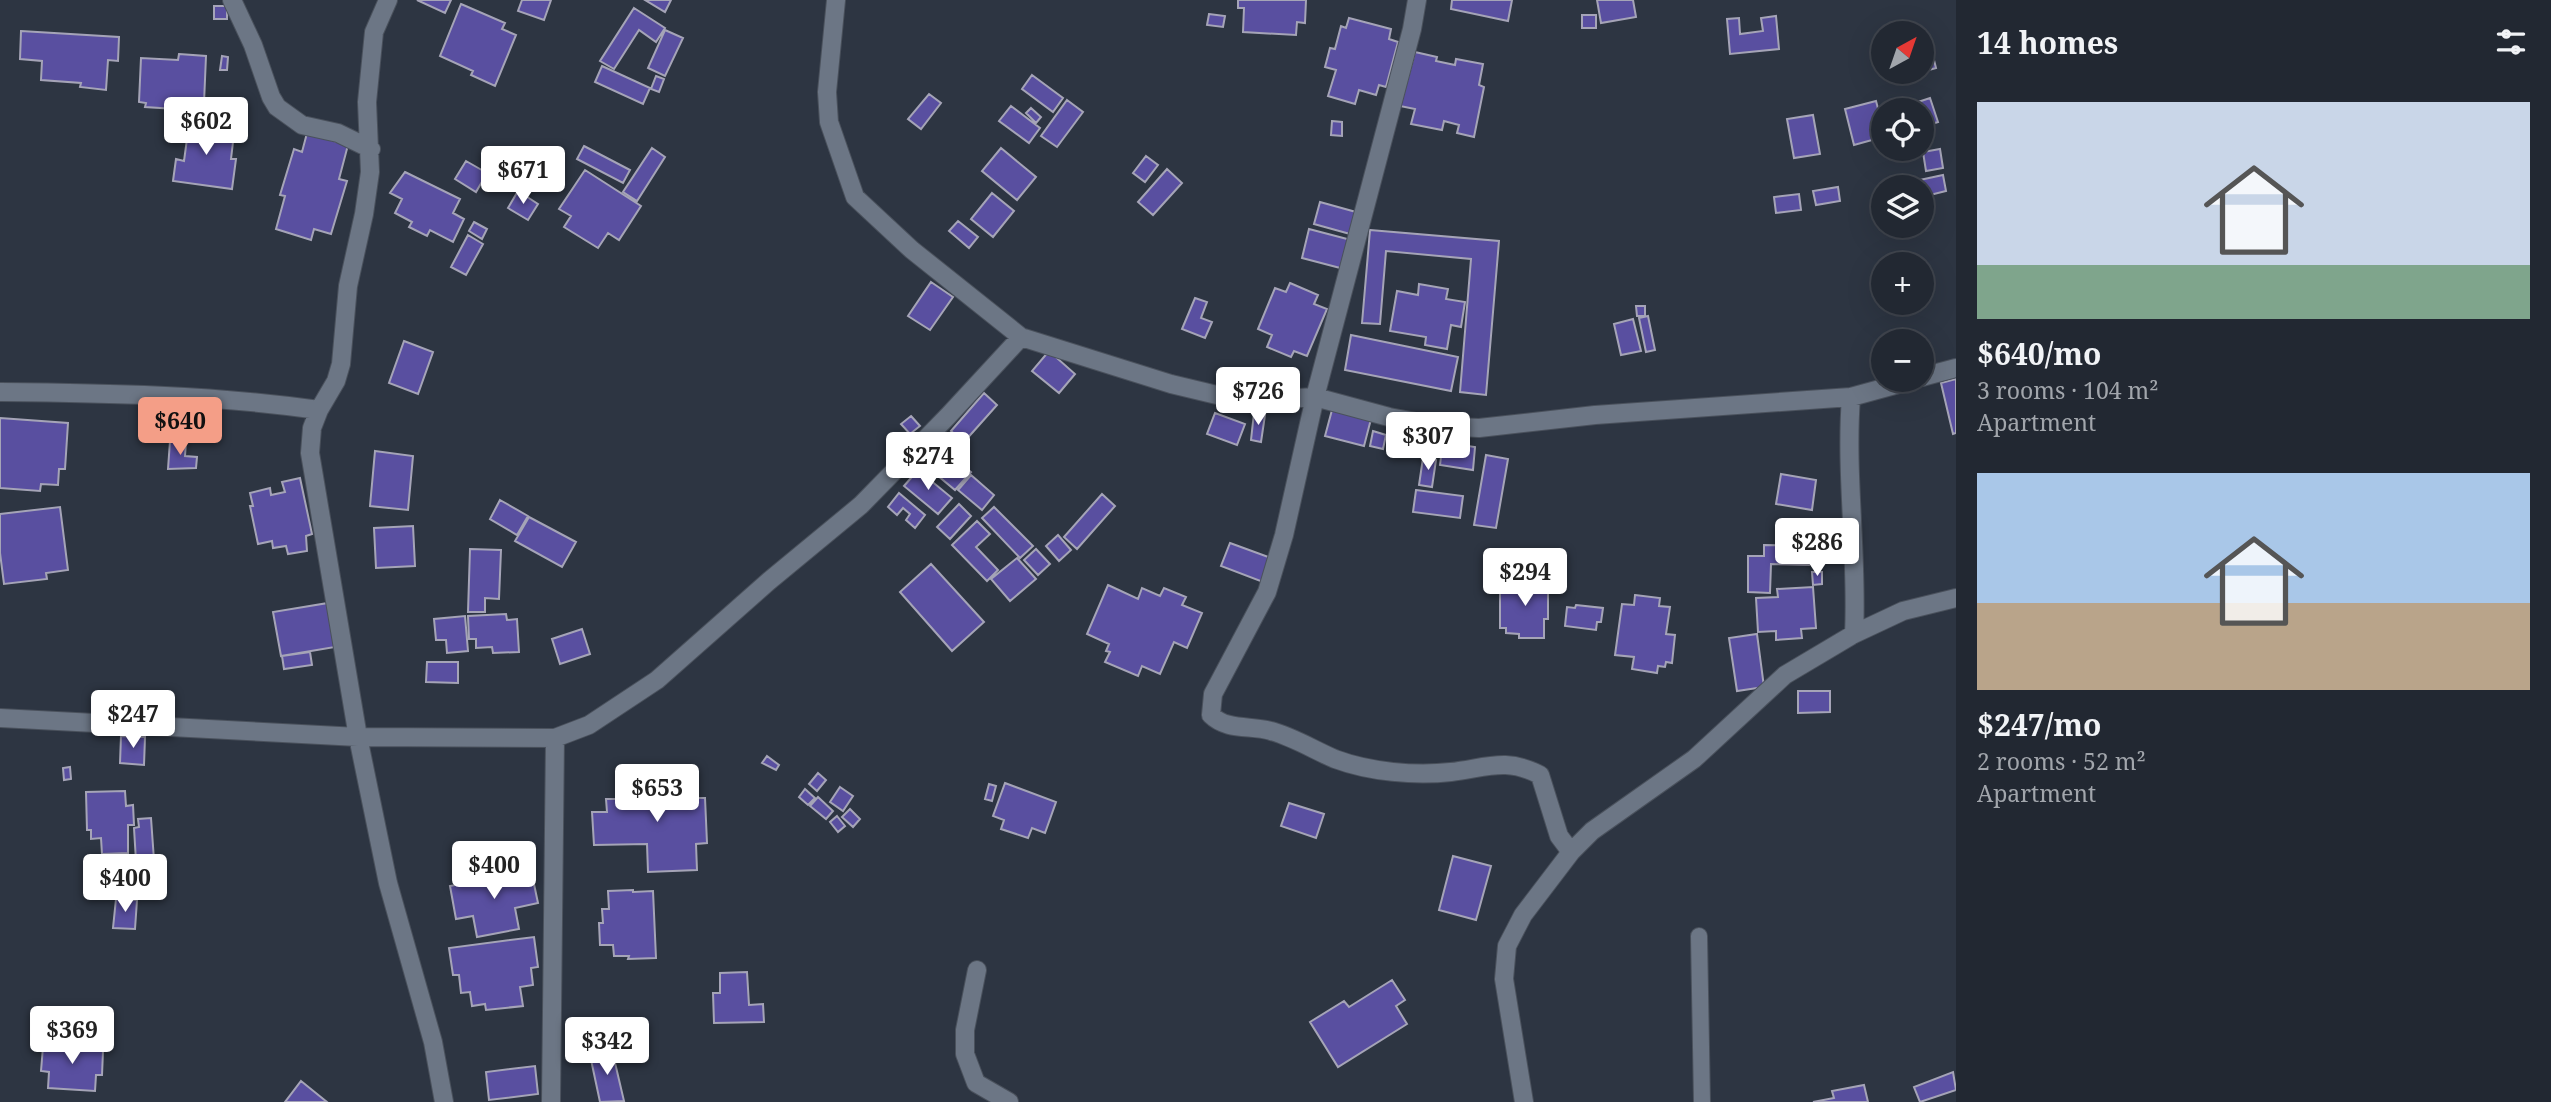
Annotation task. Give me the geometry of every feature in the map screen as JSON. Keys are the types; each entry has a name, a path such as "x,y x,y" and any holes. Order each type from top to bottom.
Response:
{"street":[{"path":"232,0 277,107 302,125 338,133 370,149"},
{"path":"388,0 374,33 366,102 370,172 364,215 348,286 341,364 336,381 312,428 310,453 358,737 388,883 433,1042 443,1102"},
{"path":"836,0 827,92 829,122 855,197 912,250 1021,337 1171,384 1242,401 1315,397 1426,424 1479,428 1595,415 1851,397 1871,392"},
{"path":"1417,0 1412,29 1315,397 1284,535 1267,592 1213,694 1212,715 1220,724 1272,731 1338,760 1400,772 1450,772 1502,763 1524,766 1539,775 1559,836 1570,852"},
{"path":"0,718 358,737 555,738 589,725 657,680 769,581 861,505 1021,337"},
{"path":"1934,374 1956,368"},
{"path":"0,392 104,393 261,402 319,410"},
{"path":"1851,397 1849,427 1857,586 1854,634"},
{"path":"1524,1102 1504,979 1507,946 1523,915 1570,852 1592,831 1694,759 1785,675 1854,634 1903,611 1956,598"},
{"path":"551,1102 555,738"},
{"path":"977,970 965,1030 965,1054 976,1083 1009,1102"}],"lane":[{"path":"1699,936 1702,1102"}],"building":[{"path":"417,0 451,0 445,13"},
{"path":"522,0 551,0 544,20 518,11"},
{"path":"645,0 671,0 665,12"},
{"path":"1238,0 1306,0 1305,23 1297,22 1296,35 1243,32 1244,8 1238,8"},
{"path":"1452,0 1512,0 1508,21 1451,9"},
{"path":"1597,0 1633,0 1636,17 1601,23"},
{"path":"461,4 505,23 502,29 516,35 495,86 471,75 473,71 440,56"},
{"path":"214,6 227,6 227,19 214,19"},
{"path":"634,8 665,28 656,42 639,30 614,69 600,61"},
{"path":"1209,14 1225,16 1223,27 1207,25"},
{"path":"1582,15 1596,15 1596,28 1582,28"},
{"path":"1776,16 1779,49 1730,54 1727,19 1739,18 1740,34 1763,31 1761,18"},
{"path":"1349,18 1391,29 1389,39 1398,42 1386,87 1379,85 1376,95 1359,90 1355,104 1328,96 1336,70 1325,67 1330,48 1335,49 1341,26 1346,28"},
{"path":"665,30 683,38 665,76 648,68"},
{"path":"21,31 119,37 118,61 108,60 106,90 80,87 81,83 41,80 42,61 20,59"},
{"path":"1415,52 1455,65 1456,59 1483,64 1479,85 1484,87 1474,137 1457,133 1459,125 1444,121 1442,130 1411,124 1415,109 1400,106"},
{"path":"179,54 206,56 204,103 191,102 191,110 145,107 146,103 139,102 141,58 178,60"},
{"path":"222,56 228,57 227,70 220,70"},
{"path":"602,66 650,88 643,104 595,82"},
{"path":"1032,75 1063,98 1053,112 1022,89"},
{"path":"656,76 664,79 659,92 651,89"},
{"path":"929,94 941,103 921,129 908,119"},
{"path":"1067,100 1083,112 1057,147 1041,136"},
{"path":"1871,102 1871,140 1854,145 1845,109"},
{"path":"1011,106 1040,128 1029,143 999,121"},
{"path":"1031,108 1041,117 1036,123 1026,113"},
{"path":"1813,115 1820,154 1794,158 1787,119"},
{"path":"190,117 222,122 220,140 233,142 231,159 236,159 232,189 173,181 176,159 184,161"},
{"path":"1332,121 1342,122 1342,136 1331,135"},
{"path":"307,133 348,145 339,179 347,181 331,234 314,229 311,240 276,229 285,196 280,195 294,149 302,152"},
{"path":"584,146 630,170 623,183 577,159"},
{"path":"652,148 665,157 637,201 623,192"},
{"path":"1001,148 1036,177 1017,200 982,171"},
{"path":"1940,149 1943,168 1926,171 1924,161 1934,161 1934,150"},
{"path":"1146,156 1158,165 1145,182 1133,173"},
{"path":"466,161 487,173 476,192 455,179"},
{"path":"1167,169 1182,183 1153,215 1138,202"},
{"path":"585,170 641,206 619,240 608,233 598,248 564,227 571,216 559,209"},
{"path":"405,172 460,199 453,213 464,219 453,242 430,230 427,236 409,227 412,222 395,213 402,199 390,193"},
{"path":"1943,175 1946,191 1934,194 1934,177"},
{"path":"1838,187 1840,201 1816,205 1813,191"},
{"path":"518,191 538,204 528,220 508,208"},
{"path":"992,193 1014,211 993,237 971,219"},
{"path":"1799,194 1801,210 1776,213 1774,197"},
{"path":"1320,202 1356,212 1350,234 1314,224"},
{"path":"958,221 978,237 969,248 949,231"},
{"path":"474,222 487,229 482,239 469,231"},
{"path":"1309,229 1351,240 1344,269 1302,258"},
{"path":"1370,230 1499,241 1486,395 1460,392 1471,259 1386,251 1380,324 1362,323"},
{"path":"468,235 483,244 466,275 451,267"},
{"path":"931,282 953,297 930,330 908,316"},
{"path":"1290,283 1318,295 1314,304 1327,309 1307,356 1294,351 1291,357 1267,347 1272,335 1258,329 1275,288 1286,292"},
{"path":"1419,284 1448,289 1446,299 1465,302 1461,327 1451,325 1447,349 1425,345 1426,337 1390,331 1397,291 1418,295"},
{"path":"1195,298 1207,302 1201,318 1212,322 1205,338 1182,329"},
{"path":"1636,306 1645,306 1645,316 1637,316"},
{"path":"1648,316 1655,350 1646,352 1639,318"},
{"path":"1633,319 1641,351 1621,355 1614,324"},
{"path":"1351,335 1458,357 1451,391 1345,370"},
{"path":"404,341 433,352 418,394 389,383"},
{"path":"1049,351 1075,374 1059,393 1032,371"},
{"path":"1956,379 1956,433 1953,434 1941,383"},
{"path":"984,393 997,405 964,442 951,431"},
{"path":"1332,410 1371,419 1364,446 1325,436"},
{"path":"1215,413 1245,424 1237,445 1207,434"},
{"path":"1254,413 1265,415 1261,442 1251,440"},
{"path":"911,416 920,426 910,434 901,424"},
{"path":"0,418 68,423 65,469 59,469 58,485 41,484 40,491 0,488"},
{"path":"1373,431 1386,435 1383,449 1370,446"},
{"path":"1393,438 1402,440 1400,451 1391,450"},
{"path":"1405,440 1418,442 1418,455 1404,453"},
{"path":"1429,440 1475,447 1473,470 1440,465 1441,457 1426,455"},
{"path":"170,441 186,442 185,456 197,457 196,468 168,469"},
{"path":"940,447 971,472 955,490 925,465"},
{"path":"375,451 413,456 408,510 370,506"},
{"path":"1486,455 1508,459 1496,528 1474,525"},
{"path":"1423,458 1436,460 1432,487 1419,485"},
{"path":"918,470 952,498 938,514 904,486"},
{"path":"1781,474 1816,480 1812,510 1776,504"},
{"path":"971,475 994,495 982,510 958,490"},
{"path":"300,478 312,534 306,536 307,551 288,554 286,546 273,548 272,541 258,544 250,493 270,488 271,495 285,492 282,482"},
{"path":"1416,490 1463,496 1460,518 1413,512"},
{"path":"899,493 925,515 915,528 906,520 910,514 903,508 897,515 888,507"},
{"path":"1102,494 1115,506 1077,549 1064,537"},
{"path":"500,500 528,516 517,535 490,519"},
{"path":"959,504 971,516 950,539 937,527"},
{"path":"60,507 68,570 46,573 47,579 4,584 0,553 0,514"},
{"path":"994,507 1033,546 1020,558 982,518"},
{"path":"529,517 576,542 562,567 515,541"},
{"path":"977,521 990,534 976,547 998,570 987,581 952,545"},
{"path":"413,526 415,566 376,568 374,528"},
{"path":"1058,535 1071,550 1059,561 1046,546"},
{"path":"1230,543 1271,558 1263,582 1221,566"},
{"path":"1764,545 1810,546 1809,565 1771,564 1770,593 1748,592 1748,556 1764,556"},
{"path":"470,549 501,550 499,599 485,598 485,612 468,612"},
{"path":"1036,549 1050,564 1038,575 1024,560"},
{"path":"1017,558 1036,579 1010,601 991,579"},
{"path":"931,564 984,622 952,651 900,592"},
{"path":"1812,572 1822,572 1822,584 1813,585"},
{"path":"1509,579 1548,579 1548,619 1544,619 1544,638 1519,638 1519,634 1506,633 1506,628 1500,628 1500,591 1509,591"},
{"path":"1108,585 1138,599 1142,588 1160,596 1164,588 1186,597 1182,605 1202,613 1187,648 1174,642 1160,674 1142,666 1138,676 1105,662 1110,652 1106,651 1109,644 1087,634"},
{"path":"1813,587 1816,628 1801,629 1802,638 1776,640 1776,631 1758,632 1756,598 1778,597 1777,589"},
{"path":"1635,595 1660,598 1659,606 1670,607 1666,634 1675,635 1672,663 1666,662 1665,667 1658,666 1657,673 1632,669 1634,657 1615,655 1622,604 1634,605"},
{"path":"328,603 335,647 281,656 273,612"},
{"path":"1576,605 1603,608 1601,622 1597,622 1596,630 1565,626 1567,607 1575,608"},
{"path":"506,614 507,620 517,619 519,652 493,653 492,647 476,648 476,639 469,639 468,616"},
{"path":"465,616 468,651 447,653 446,640 436,640 434,619"},
{"path":"582,629 590,654 560,664 552,639"},
{"path":"1757,634 1764,687 1737,691 1729,638"},
{"path":"310,652 312,665 284,669 282,656"},
{"path":"427,662 458,662 458,683 426,682"},
{"path":"1798,691 1830,691 1830,712 1798,713"},
{"path":"121,736 145,737 144,765 120,763"},
{"path":"767,756 779,765 776,770 762,763"},
{"path":"70,767 71,779 64,780 63,768"},
{"path":"818,773 826,780 817,791 809,784"},
{"path":"698,780 698,798 705,798 707,843 696,844 697,870 648,872 647,844 594,845 592,812 607,812 606,799 623,799 622,784 646,783 647,799 661,798 660,781"},
{"path":"1005,783 1056,802 1045,833 1032,828 1028,838 1001,829 1004,820 993,816"},
{"path":"989,784 996,786 992,801 985,799"},
{"path":"840,787 853,796 843,811 830,802"},
{"path":"805,789 815,798 808,805 799,797"},
{"path":"125,791 126,806 133,805 134,825 128,825 128,853 102,854 101,838 91,839 91,830 87,830 86,792"},
{"path":"818,797 833,811 826,819 810,806"},
{"path":"1289,803 1324,814 1316,838 1281,826"},
{"path":"850,809 860,819 853,827 842,817"},
{"path":"837,816 845,826 838,832 830,822"},
{"path":"151,818 154,860 136,861 134,828 139,827 138,819"},
{"path":"1453,856 1491,866 1476,920 1439,910"},
{"path":"531,870 538,903 515,908 519,929 477,937 473,916 456,919 450,886"},
{"path":"608,891 653,891 656,958 628,959 629,956 614,956 613,945 600,945 599,923 603,923 602,909 609,909"},
{"path":"116,899 137,900 135,929 113,928"},
{"path":"534,937 538,967 531,968 533,985 520,987 523,1006 486,1010 485,1004 472,1006 470,992 461,993 459,975 453,975 449,948"},
{"path":"747,972 749,1005 763,1004 764,1022 714,1023 713,993 720,993 720,973"},
{"path":"1392,980 1405,1000 1396,1006 1407,1024 1338,1067 1310,1022 1344,1001 1349,1007"},
{"path":"55,1040 86,1042 85,1049 103,1051 102,1075 96,1075 95,1091 48,1088 49,1072 41,1071 43,1047 54,1047"},
{"path":"612,1050 624,1101 600,1102 590,1055"},
{"path":"535,1066 538,1094 489,1100 486,1072"},
{"path":"1953,1072 1956,1090 1920,1102 1914,1087"},
{"path":"301,1081 327,1102 285,1102"},
{"path":"1864,1085 1868,1102 1813,1102 1834,1098 1832,1091"}]}
